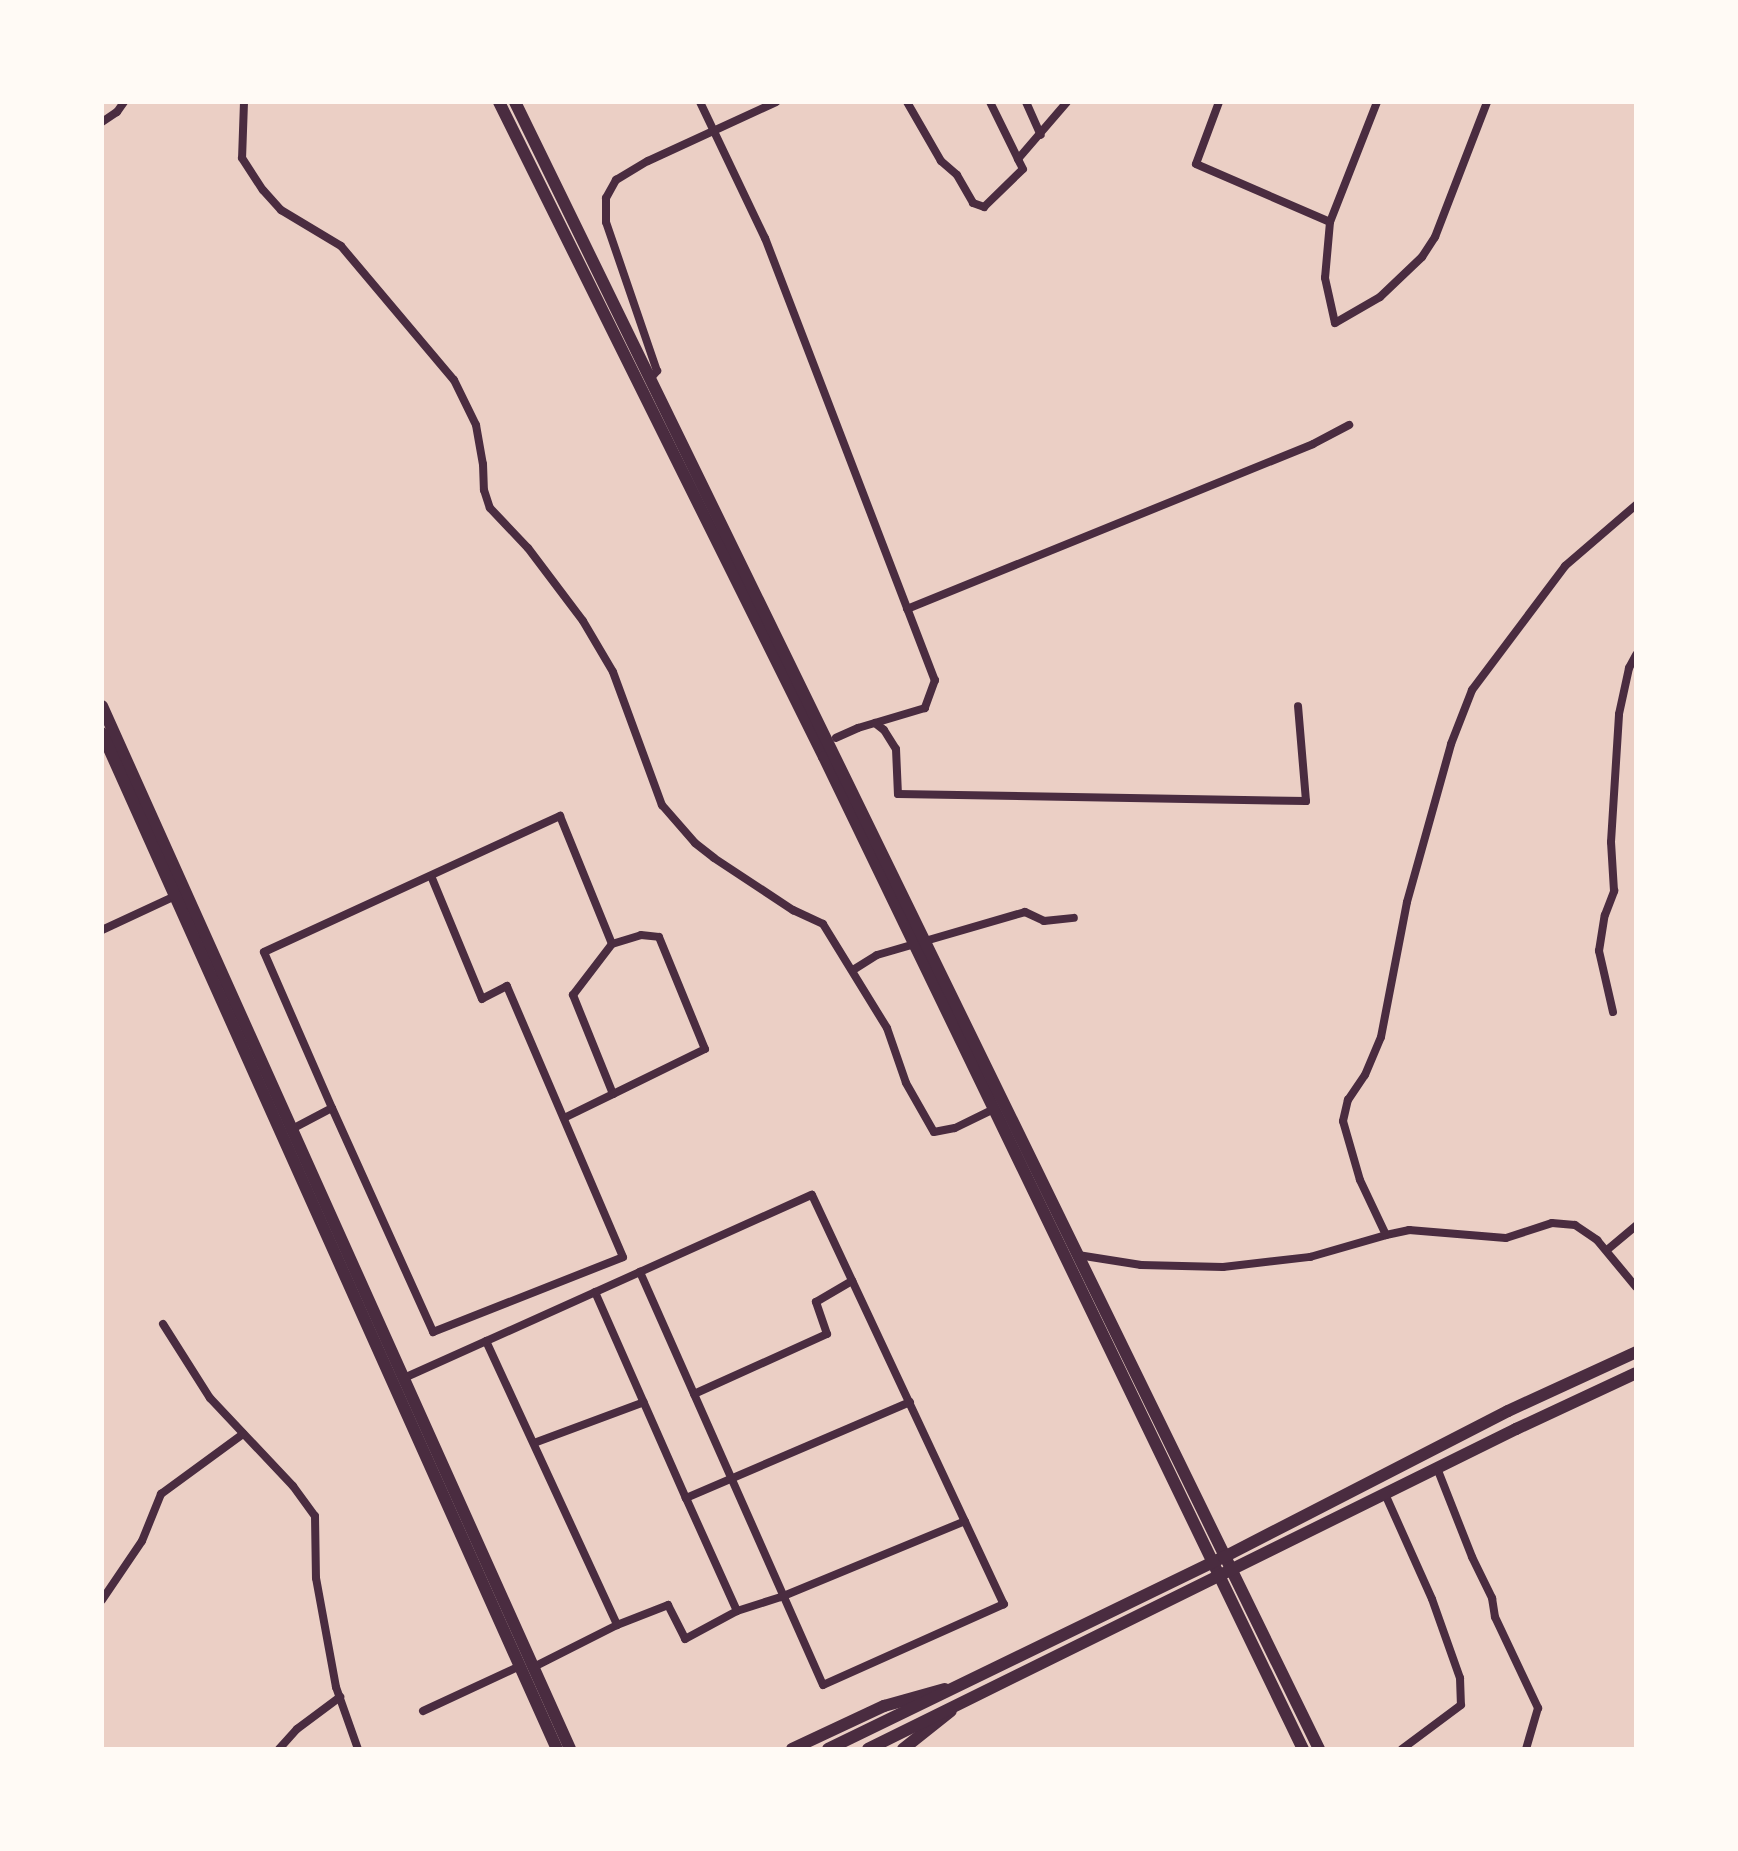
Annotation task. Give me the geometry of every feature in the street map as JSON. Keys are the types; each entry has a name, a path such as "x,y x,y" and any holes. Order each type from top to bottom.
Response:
{"main road":[{"path":"499,102 1077,1255 1219,1560"},
{"path":"515,102 919,942 994,1109 1219,1560 1319,1749"},
{"path":"102,706 404,1378 527,1666 557,1749"},
{"path":"102,733 527,1666 570,1749"},
{"path":"828,1749 948,1688 1219,1560 1508,1411 1636,1352"},
{"path":"868,1749 1636,1373"},
{"path":"1226,1572 1303,1749"},
{"path":"792,1749 884,1706 948,1688"},
{"path":"903,1749 962,1703"}],"street":[{"path":"102,122 117,112 124,102"},
{"path":"244,102 242,158 263,190 281,210 341,246 454,380 476,425 484,490 490,508 528,548 574,609 613,672 662,805 695,843 714,858 793,910 823,924 887,1028 906,1083 934,1132 955,1128 994,1109"},
{"path":"700,102 765,238 935,680 925,708 836,738"},
{"path":"650,379 657,371 606,222 606,198 616,180 648,161 776,102"},
{"path":"907,102 941,161 957,175 973,203 984,207 1023,169 990,102"},
{"path":"1026,102 1041,135"},
{"path":"1018,159 1067,102"},
{"path":"1219,102 1196,164 1330,222"},
{"path":"1377,102 1330,222 1325,278 1335,323 1380,297 1422,257 1435,237 1487,102"},
{"path":"907,609 1313,444 1349,425"},
{"path":"1386,1235 1360,1180 1343,1121 1348,1100 1365,1075 1381,1037 1407,902 1451,744 1472,690 1521,622 1565,566 1636,505"},
{"path":"1613,1012 1599,951 1605,915 1614,891 1612,800 1619,714 1629,668 1636,655"},
{"path":"875,723 896,749 898,794 1306,801 1298,706"},
{"path":"431,876 482,999 507,986 623,1257 433,1332 264,952 560,816 612,944"},
{"path":"102,930 175,896"},
{"path":"853,970 877,955 1025,912 1044,921 1074,918"},
{"path":"564,1118 705,1049 659,937 641,935 612,944 573,995 613,1094"},
{"path":"292,1129 332,1108"},
{"path":"404,1378 595,1292 812,1195 1004,1604 823,1685 781,1597 640,1272"},
{"path":"1077,1255 1141,1265 1223,1267 1310,1257 1409,1230 1506,1238 1552,1223 1575,1225 1607,1250 1636,1287"},
{"path":"1607,1250 1636,1226"},
{"path":"694,1394 827,1334 816,1302 852,1281"},
{"path":"595,1292 737,1611"},
{"path":"163,1324 210,1398 293,1486 315,1516 316,1578 340,1697 358,1749"},
{"path":"486,1341 617,1625"},
{"path":"534,1443 644,1402"},
{"path":"686,1498 910,1402"},
{"path":"102,1600 142,1541 161,1494 243,1434"},
{"path":"1437,1468 1492,1598 1495,1617 1538,1708 1526,1749"},
{"path":"1385,1494 1432,1599 1460,1678 1461,1705 1402,1749"},
{"path":"423,1711 668,1605 685,1639 737,1611 781,1597 965,1521"},
{"path":"279,1749 297,1729 340,1697"}],"shaded area":[{"path":"102,102 1636,102 1636,1749 102,1749"}]}
